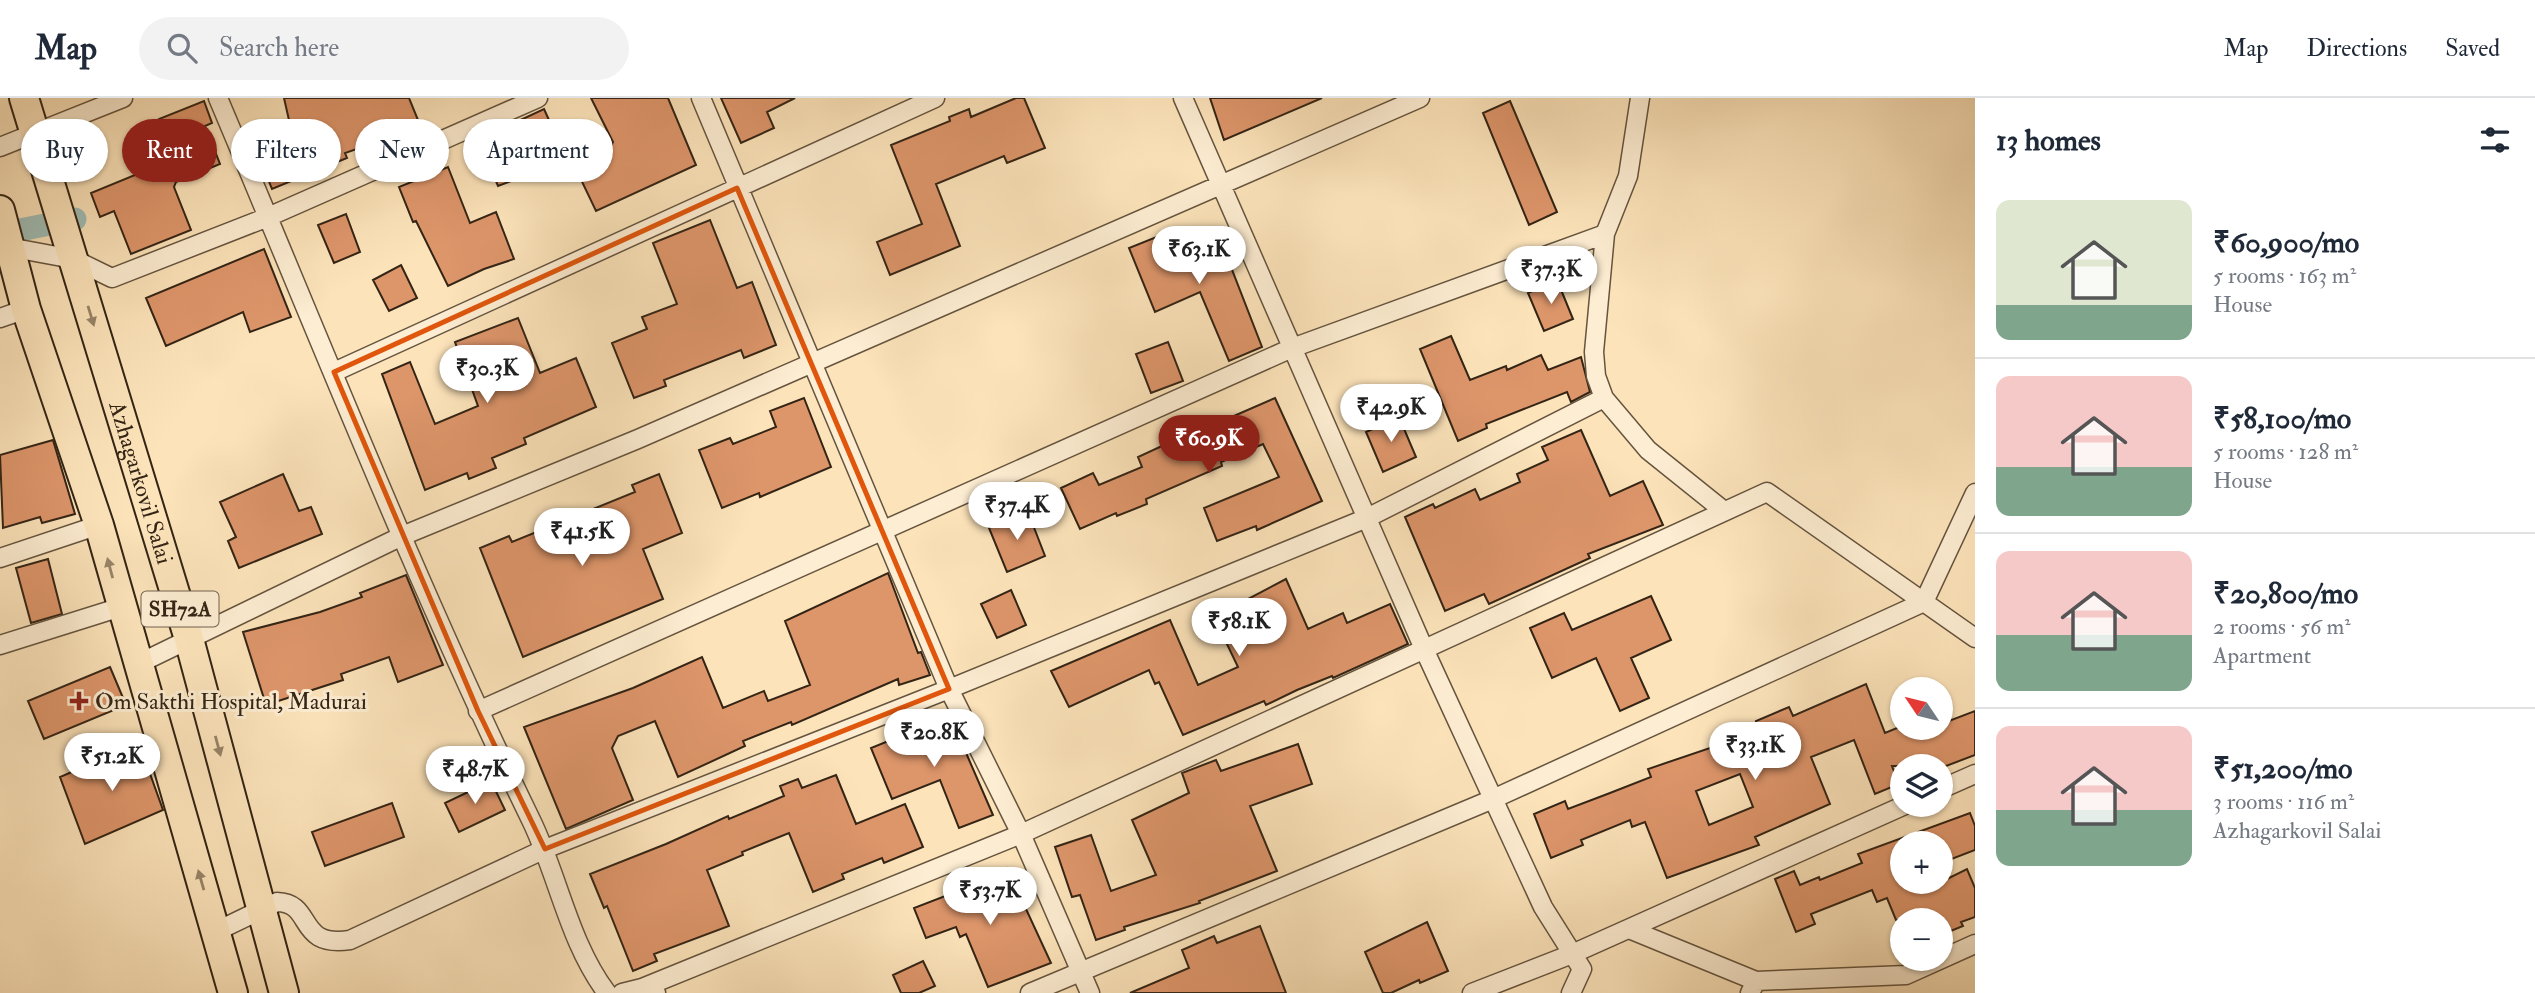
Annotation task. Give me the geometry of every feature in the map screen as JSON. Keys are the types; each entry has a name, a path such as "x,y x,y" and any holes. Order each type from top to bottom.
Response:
{"main road":[{"name":"Azhagarkovil Salai","path":"24,98 31,119"},
{"name":"Azhagarkovil Salai","path":"50,182 194,637 270,905 284,993"},
{"name":"SH72A","path":"4,233 13,313 99,524 233,993"}],"street":[{"path":"71,119 123,98"},
{"path":"218,98 478,711 545,849 560,896 596,978 607,993"},
{"path":"4,233 74,259 112,278 268,217 538,98"},
{"path":"701,98 810,365 886,531 949,689 1021,834 1090,993"},
{"path":"334,372 935,98"},
{"path":"1183,98 1424,649 1543,907 1582,969 1571,993"},
{"path":"138,664 402,536 810,365 1222,187 1420,98"},
{"path":"1640,98 1628,176 1605,234 1594,352 1595,376 1604,398 1648,450 1682,480 1724,511"},
{"path":"0,147 21,139"},
{"path":"478,711 1292,348 1605,234"},
{"path":"215,932 270,905 295,907 314,934 329,943 350,940 545,849 949,689 1367,518 1604,398"},
{"path":"622,993 649,990 1021,834 1767,492 1975,638"},
{"path":"1030,993 1493,799 1924,602 1975,494"},
{"path":"0,558 99,524"},
{"path":"0,645 121,607"},
{"path":"1953,784 1975,774"},
{"path":"1472,993 1573,954 1890,812"},
{"path":"1629,929 1753,987 1798,993"},
{"path":"1753,987 1906,975 1975,944"}],"highlighted area":[{"path":"737,188 949,689 545,849 478,711 334,372"}],"building":[{"path":"284,98 409,98 418,119 355,119 355,150 345,153 347,158 341,160 341,119 289,119"},
{"path":"591,98 668,98 696,165 596,211 582,182 613,182 613,119 602,119"},
{"path":"721,98 795,98 767,112 774,128 741,143"},
{"path":"1016,98 1024,98 1045,148 1007,163 1004,156 936,184 960,246 890,275 877,242 922,224 891,145 950,121 949,117 969,109 971,117"},
{"path":"1210,98 1322,98 1224,140"},
{"path":"204,101 211,119 159,119"},
{"path":"1510,101 1557,212 1529,225 1483,113"},
{"path":"544,109 549,119 523,119"},
{"path":"449,170 470,223 496,212 514,259 484,269 448,286 416,221 413,222 399,187 411,182 449,182"},
{"path":"122,180 176,182 174,187 191,230 131,254 114,211 100,217 91,193"},
{"path":"269,182 289,182 272,189"},
{"path":"346,214 360,252 334,263 318,225"},
{"path":"710,220 737,288 752,282 776,345 744,358 741,350 664,380 666,386 634,398 612,343 647,329 642,317 677,304 653,243"},
{"path":"1217,231 1262,347 1229,361 1200,292 1155,312 1129,248 1164,234 1170,249"},
{"path":"264,249 291,317 250,332 243,312 166,346 146,298"},
{"path":"401,265 417,298 389,311 373,280"},
{"path":"1557,280 1573,319 1544,331 1528,293"},
{"path":"518,318 540,373 576,358 596,407 524,438 526,444 492,458 496,468 469,479 467,473 425,490 382,374 410,362 435,424 478,406 455,342"},
{"path":"1451,336 1470,380 1506,366 1507,370 1541,355 1548,370 1581,357 1590,392 1571,402 1567,392 1486,424 1487,428 1458,441 1420,349"},
{"path":"1168,342 1183,381 1151,393 1136,354"},
{"path":"804,398 831,467 760,497 759,493 722,508 699,450 730,438 733,444 776,427 770,411"},
{"path":"1275,398 1322,501 1257,530 1256,526 1217,541 1204,508 1279,477 1263,444 1221,462 1222,466 1146,499 1147,504 1117,516 1116,513 1080,529 1061,488 1093,473 1099,485 1142,467 1138,457 1175,440 1173,436 1203,424 1204,429"},
{"path":"1399,417 1416,457 1383,472 1366,432"},
{"path":"1581,430 1610,496 1643,481 1663,525 1588,554 1590,558 1489,604 1484,594 1445,611 1405,517 1433,504 1435,508 1475,489 1480,500 1520,482 1517,474 1548,460 1542,447"},
{"path":"53,440 75,514 42,523 40,517 3,528 0,455"},
{"path":"283,474 299,511 311,507 322,534 239,568 228,541 236,537 220,502"},
{"path":"659,474 682,533 643,549 663,599 523,657 480,548 509,536 512,542 635,492 632,485"},
{"path":"1028,512 1045,556 1007,572 989,528"},
{"path":"48,559 62,614 31,623 16,568"},
{"path":"888,573 918,653 921,652 930,675 899,685 898,679 792,725 791,722 743,741 745,746 678,777 655,721 618,736 612,748 633,800 566,829 524,727 633,688 702,657 723,708 764,691 768,701 810,685 785,621"},
{"path":"406,575 443,665 398,682 389,657 341,674 343,680 266,705 243,632 320,612 362,597 360,593"},
{"path":"1286,579 1308,629 1343,613 1347,623 1390,604 1408,644 1333,678 1332,676 1297,690 1266,705 1264,701 1183,735 1159,682 1155,684 1149,670 1069,707 1051,671 1170,620 1198,685 1238,667 1214,617"},
{"path":"1011,590 1026,625 997,638 981,604"},
{"path":"1651,596 1671,640 1631,658 1649,698 1620,711 1596,658 1552,678 1530,628 1564,613 1572,630"},
{"path":"110,667 126,705 44,739 28,701"},
{"path":"1866,684 1885,733 1890,731 1890,740 1953,740 1953,719 1975,711 1975,755 1953,763 1953,754 1890,754 1890,788 1875,794 1854,740 1811,757 1830,804 1755,837 1759,845 1667,878 1645,822 1632,827 1630,820 1581,840 1583,845 1551,858 1534,814 1565,801 1568,809 1651,777 1648,769 1725,743 1723,739 1757,725 1756,721 1789,707 1793,716","holes":["1740,774 1753,807 1709,825 1696,791"]},
{"path":"950,716 993,815 959,828 940,780 892,799 871,748"},
{"path":"139,743 163,810 85,844 60,777"},
{"path":"1298,744 1312,784 1250,806 1277,871 1199,901 1200,903 1124,927 1125,930 1096,940 1080,895 1072,897 1055,847 1091,835 1111,891 1156,875 1132,820 1189,793 1182,773 1216,760 1221,771"},
{"path":"836,775 856,824 905,804 923,847 884,863 882,858 842,874 844,879 813,892 789,833 742,852 743,855 707,870 729,926 654,954 657,961 633,971 607,906 604,908 590,874 728,816 729,819 784,796 780,786 798,779 802,788"},
{"path":"491,781 505,810 459,832 445,803"},
{"path":"392,803 404,837 325,866 312,832"},
{"path":"1970,813 1975,826 1975,850 1953,858 1953,831 1921,831"},
{"path":"1890,842 1890,894 1953,894 1953,876 1967,869 1975,888 1975,917 1961,922 1963,926 1953,930 1953,908 1891,908 1887,898 1877,902 1872,890 1811,914 1815,924 1796,932 1775,879 1794,871 1800,885 1819,877 1820,880 1862,863 1858,854"},
{"path":"1007,868 1051,963 988,987 966,934 960,937 956,927 926,938 914,908 987,880 986,877"},
{"path":"1427,922 1448,971 1391,993 1383,993 1365,952"},
{"path":"1260,926 1286,993 1130,993 1189,968 1182,950 1214,936 1217,943"},
{"path":"923,961 935,986 919,993 901,993 893,975"}],"waterway":[{"path":"0,234 75,219"}],"place":[{"name":"Om Sakthi Hospital, Madurai","path":"79,701"}]}
